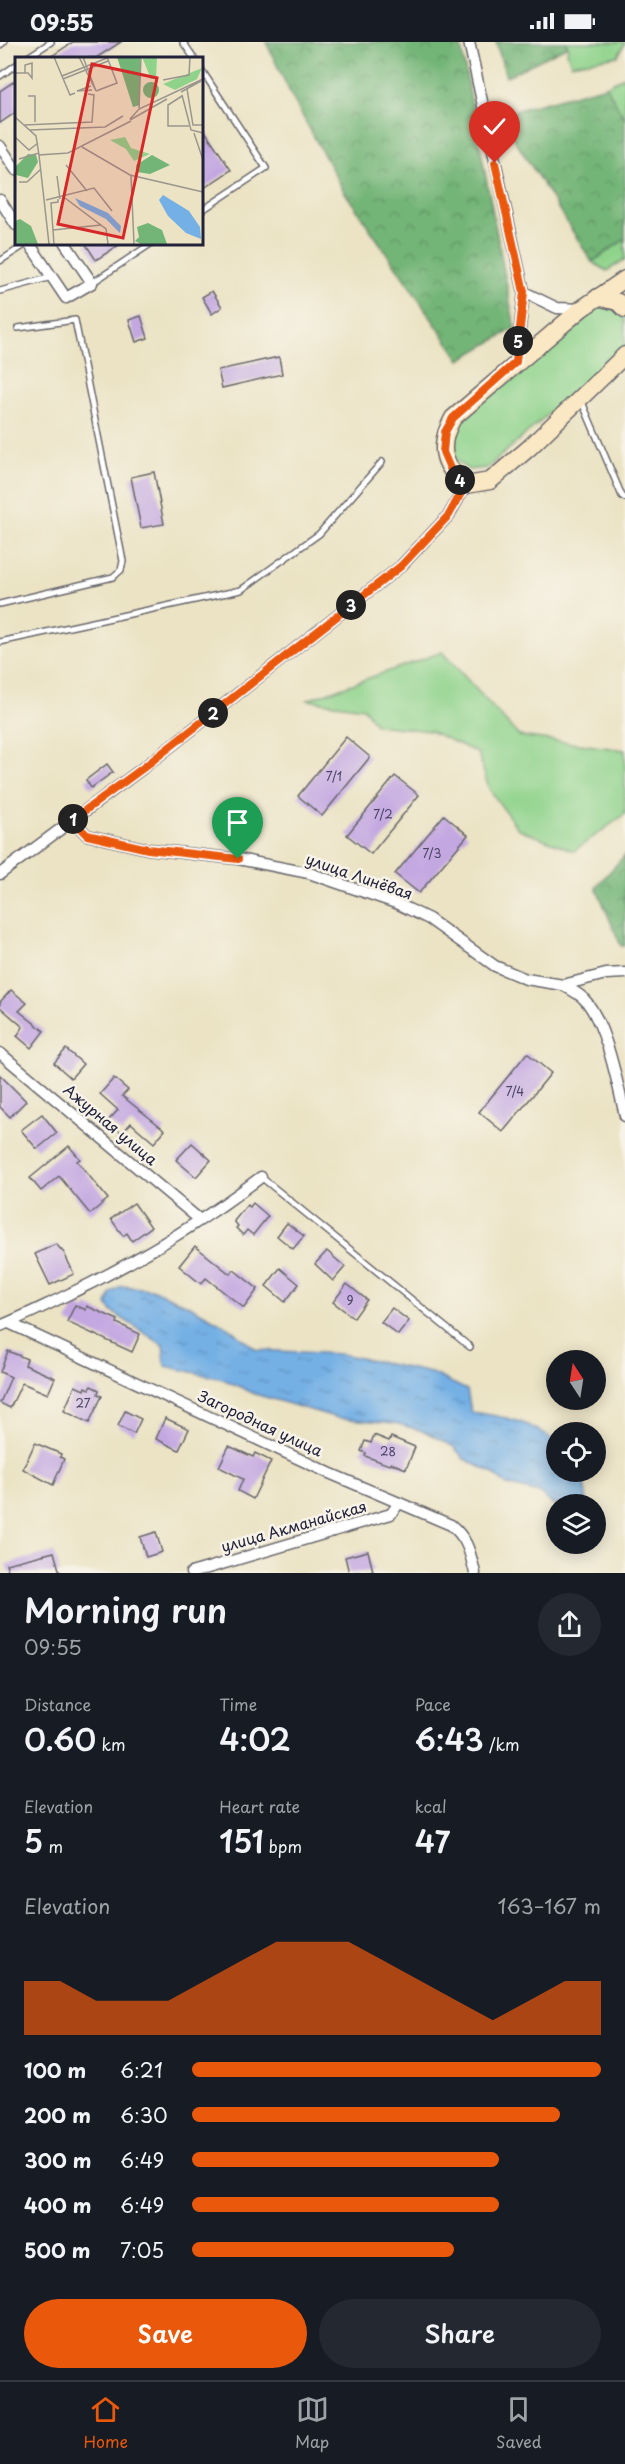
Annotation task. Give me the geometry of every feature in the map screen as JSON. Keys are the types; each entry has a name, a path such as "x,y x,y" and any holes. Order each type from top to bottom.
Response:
{"street":[{"path":"469,42 524,292 516,362"},
{"path":"0,146 15,168"},
{"path":"0,200 15,223"},
{"path":"29,244 66,298 92,283 66,244"},
{"path":"625,279 581,309 453,418 445,432 443,452 452,473 466,484 490,481 529,448 625,355"},
{"path":"625,279 622,289 625,298"},
{"path":"524,292 557,308 581,309"},
{"path":"598,297 618,302 625,309"},
{"path":"0,874 143,768 401,566 449,515 466,484"},
{"name":"улица Линёвая","path":"72,820 87,835 148,849 238,859 309,873 396,903 429,919 495,966 526,980 563,985 606,974 625,973"},
{"path":"563,985 583,998 595,1016 615,1069 625,1116"},
{"name":"Ажурная улица","path":"0,1053 200,1220"},
{"path":"4,1324 110,1275 200,1220 261,1177"},
{"name":"Загородная улица","path":"4,1324 329,1473 451,1525 462,1534 469,1546 474,1573"},
{"name":"улица Акманайская","path":"191,1573 391,1514 399,1503"}],"lane":[{"path":"0,45 4,42"},
{"path":"28,57 51,42"},
{"path":"183,42 193,57"},
{"path":"0,76 15,66"},
{"path":"202,71 266,168 202,210"},
{"path":"0,261 26,244"},
{"path":"92,283 150,244"},
{"path":"0,291 52,277"},
{"path":"0,604 113,577 121,570 123,561 75,320 18,328"},
{"path":"580,398 622,496 625,498"},
{"path":"0,642 241,590 319,534 382,462"},
{"path":"261,1177 470,1347"}],"green space":[{"path":"266,42 460,42 515,328 460,360 344,191 293,99"},
{"path":"496,42 565,42 568,46 506,77"},
{"path":"565,42 625,43 618,56 571,64 567,53 568,46"},
{"path":"625,76 625,119 606,86"},
{"path":"606,86 625,119 625,239 592,262 511,134 513,111"},
{"path":"625,239 625,259 607,271 592,262"},
{"path":"603,303 625,314 625,347 487,468 469,470 461,465 451,450 456,423 591,307"},
{"path":"442,652 519,736 625,750 625,814 574,851 518,829 489,789 478,753 430,731 376,725 364,708 307,700"},
{"path":"625,855 625,946 621,946 596,887"}],"water":[{"path":"122,1286 151,1289 188,1305 229,1328 257,1350 341,1354 431,1373 467,1390 471,1412 516,1421 537,1429 546,1435 546,1482 584,1482 586,1494 546,1494 546,1499 539,1493 507,1485 491,1472 464,1459 454,1447 426,1432 395,1423 338,1418 255,1394 223,1379 165,1366 163,1345 111,1311 107,1304 111,1293"}],"building":[{"path":"73,42 121,42 98,57 50,57"},
{"path":"15,81 15,113 0,123 0,91"},
{"path":"202,126 231,170 202,189"},
{"path":"86,244 120,244 96,260"},
{"path":"212,291 222,307 212,314 202,297"},
{"path":"141,316 148,338 136,342 129,320"},
{"path":"279,357 282,374 222,388 218,370"},
{"path":"154,472 164,524 141,528 131,477"},
{"path":"346,737 370,757 322,816 298,796"},
{"path":"107,764 113,772 91,788 86,780"},
{"path":"395,776 419,795 371,854 347,835"},
{"path":"444,815 468,835 419,893 395,874"},
{"path":"11,990 27,1003 19,1011 44,1031 31,1048 17,1036 23,1027 0,1007 0,1002"},
{"path":"66,1049 83,1064 71,1078 54,1063"},
{"path":"527,1053 551,1073 503,1132 479,1112"},
{"path":"0,1075 26,1101 10,1117 0,1107"},
{"path":"114,1078 128,1090 122,1096 165,1130 154,1143 131,1123 122,1133 108,1121 118,1110 100,1094"},
{"path":"42,1114 57,1133 37,1149 21,1130"},
{"path":"192,1143 211,1160 196,1177 176,1160"},
{"path":"69,1146 80,1159 77,1161 108,1199 90,1214 59,1176 41,1191 30,1178"},
{"path":"134,1203 151,1227 132,1241 127,1233 123,1236 111,1219"},
{"path":"253,1203 268,1216 253,1235 247,1230 243,1235 236,1228 238,1226 234,1221 247,1205 250,1207"},
{"path":"287,1223 304,1236 293,1249 277,1236"},
{"path":"56,1244 64,1253 74,1274 50,1285 35,1254"},
{"path":"195,1246 230,1274 234,1270 258,1289 244,1308 206,1278 201,1284 179,1266"},
{"path":"327,1251 345,1267 333,1281 315,1264"},
{"path":"280,1268 299,1284 285,1302 266,1286"},
{"path":"347,1284 367,1300 354,1318 333,1302"},
{"path":"75,1305 86,1310 87,1306 118,1320 117,1323 140,1334 132,1352 67,1322"},
{"path":"392,1308 409,1321 398,1335 381,1322"},
{"path":"8,1351 27,1359 25,1365 55,1378 48,1394 22,1383 10,1408 0,1403 11,1377 0,1372"},
{"path":"75,1386 84,1390 85,1387 89,1389 91,1386 99,1390 98,1394 102,1396 89,1423 64,1411"},
{"path":"125,1411 141,1419 134,1434 118,1426"},
{"path":"165,1418 189,1429 179,1450 156,1439"},
{"path":"374,1435 389,1441 391,1437 415,1447 406,1469 365,1456 366,1453 361,1451 365,1441 371,1443"},
{"path":"35,1443 61,1454 60,1457 64,1459 53,1485 23,1469"},
{"path":"229,1446 253,1457 255,1453 271,1461 253,1499 238,1491 243,1479 219,1467"},
{"path":"156,1532 162,1552 146,1557 140,1537"},
{"path":"368,1551 373,1571 349,1573 345,1557"},
{"path":"54,1552 60,1573 9,1573 6,1564"}],"route":[{"path":"238,859 148,849 87,835 72,820 143,768 401,566 449,515 466,484 452,473 443,452 445,432 453,418 516,362 524,292 495,163"}]}
